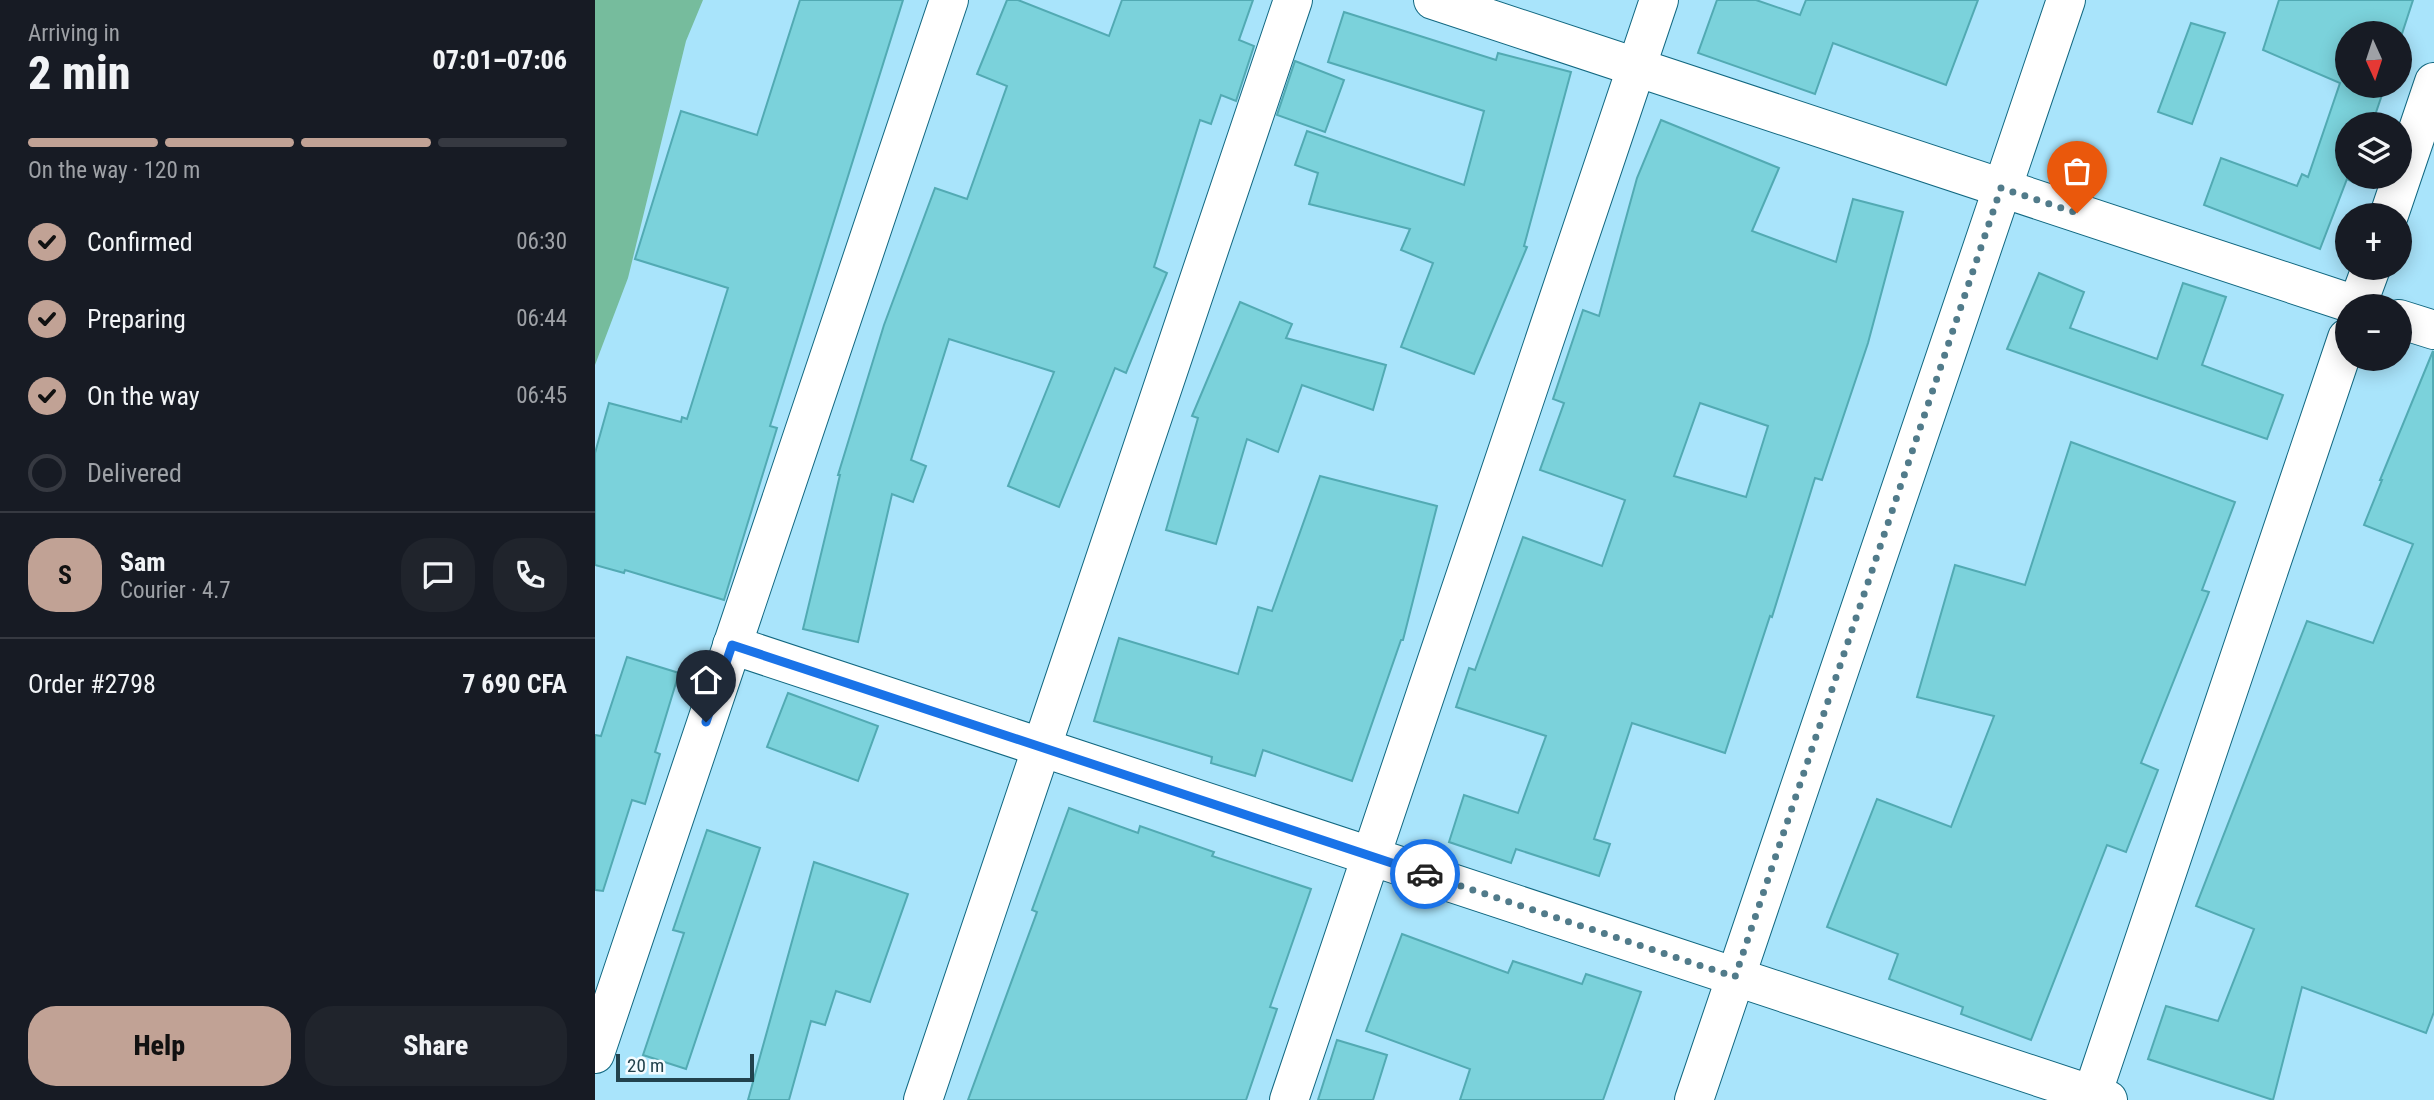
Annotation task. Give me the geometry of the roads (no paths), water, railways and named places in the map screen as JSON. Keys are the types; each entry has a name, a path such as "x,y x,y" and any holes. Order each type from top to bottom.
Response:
{"street":[{"path":"595,1054 949,0"},
{"path":"923,1100 1293,0"},
{"path":"1433,0 2335,298"},
{"path":"1289,1100 1659,0"},
{"path":"1694,1100 2066,0"},
{"path":"2393,203 2434,82"},
{"path":"2412,323 2434,330"},
{"path":"732,645 2100,1098 2336,371"}]}
